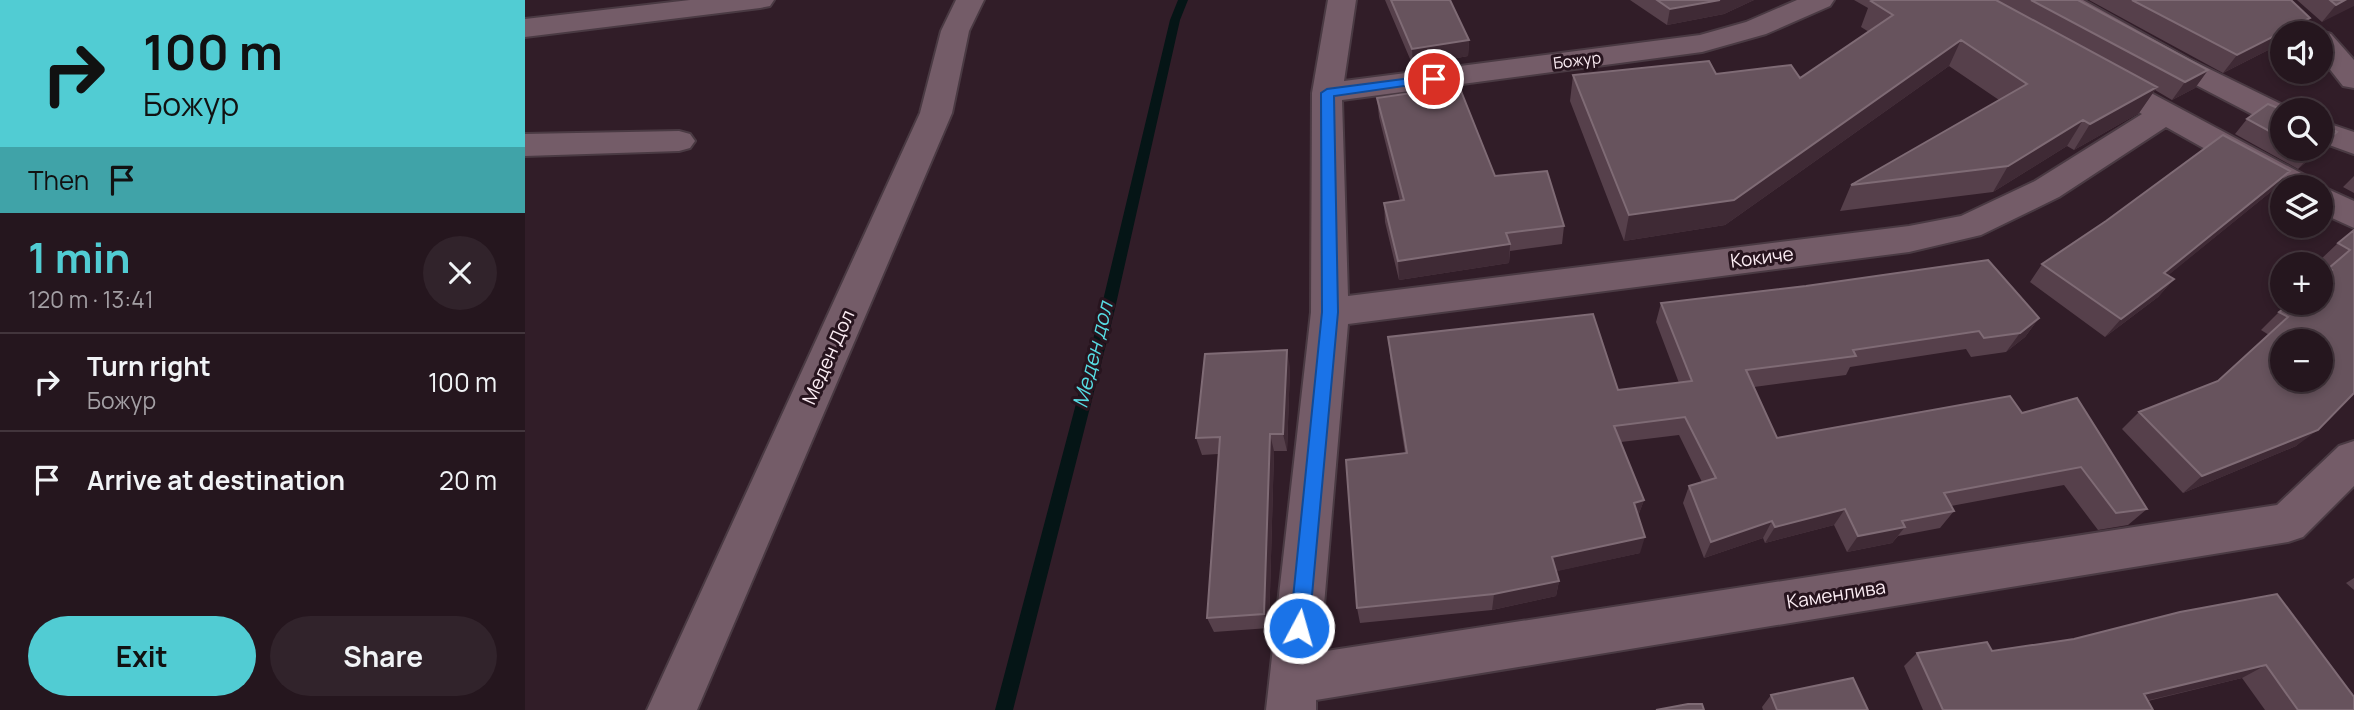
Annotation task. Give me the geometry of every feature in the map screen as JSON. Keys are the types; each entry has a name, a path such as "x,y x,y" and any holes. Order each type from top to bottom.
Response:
{"street":[{"path":"525,28 759,0"},
{"name":"Меден Дол","path":"672,710 936,113 955,31 970,0"},
{"path":"1293,695 1330,312 1327,93 1342,0"},
{"name":"Божур","path":"1327,93 1702,43 1756,28 1820,0"},
{"path":"2063,0 2179,65 2270,111"},
{"path":"2333,55 2354,79"},
{"path":"2117,87 2278,175"},
{"name":"Кокиче","path":"1330,312 1909,239 1969,226 2047,189 2165,114"},
{"path":"2333,135 2354,143"},
{"path":"525,145 679,141"},
{"path":"2333,205 2354,216"},
{"name":"Каменлива","path":"1293,695 2288,523 2354,459"}],"building":[{"path":"1391,0 1450,0 1469,40 1412,49"},
{"path":"1657,0 1720,0 1670,9"},
{"path":"1996,0 2157,87 2090,124 2083,120 2008,166 1851,185 2027,84 1961,40 1734,200 1629,215 1573,75 1709,61 1716,74 1791,65 1800,78 1893,15 1871,1"},
{"path":"2031,0 2078,0 2208,70 2185,82"},
{"path":"2132,0 2291,0 2310,18 2304,21 2270,21 2270,38 2237,55"},
{"path":"2330,0 2345,0 2336,5"},
{"path":"1459,86 1495,176 1547,171 1564,226 1506,233 1510,244 1398,261 1384,203 1404,200 1377,98"},
{"path":"2268,104 2270,105 2270,131 2247,119"},
{"path":"2223,135 2290,171 2285,175 2270,175 2270,187 2164,273 2174,279 2121,319 2042,264 2106,221"},
{"path":"2354,230 2354,393 2318,430 2202,476 2139,412 2218,381 2270,333 2270,392 2333,392 2333,329 2275,329 2288,317 2284,315 2333,315 2333,265 2350,250 2338,243"},
{"path":"1988,260 2039,318 2020,333 1984,338 1979,331 1853,350 1856,356 1746,370 1777,438 2010,396 2022,413 2077,398 2147,509 2116,513 2081,467 1944,493 1954,511 1902,521 1905,527 1858,536 1845,509 1775,527 1772,521 1711,542 1689,486 1716,478 1685,417 1614,426 1644,500 1634,503 1645,537 1552,557 1559,581 1494,594 1357,608 1346,460 1407,453 1388,337 1593,314 1618,390 1692,381 1661,303"},
{"path":"1287,350 1283,434 1270,434 1264,614 1207,618 1220,437 1196,438 1205,354"},
{"path":"2277,594 2354,697 2354,710 2298,710 2266,665 2144,694 2153,710 1943,710 1917,653 1987,642 1992,651 2074,639 2180,612"},
{"path":"1853,678 1868,710 1777,710 1771,695"},
{"path":"1702,704 1704,710 1656,710"}],"waterway":[{"name":"Меден дол","path":"1004,710 1107,313 1175,20 1183,0"}],"route":[{"path":"1299,628 1330,312 1327,93 1434,79"}]}
